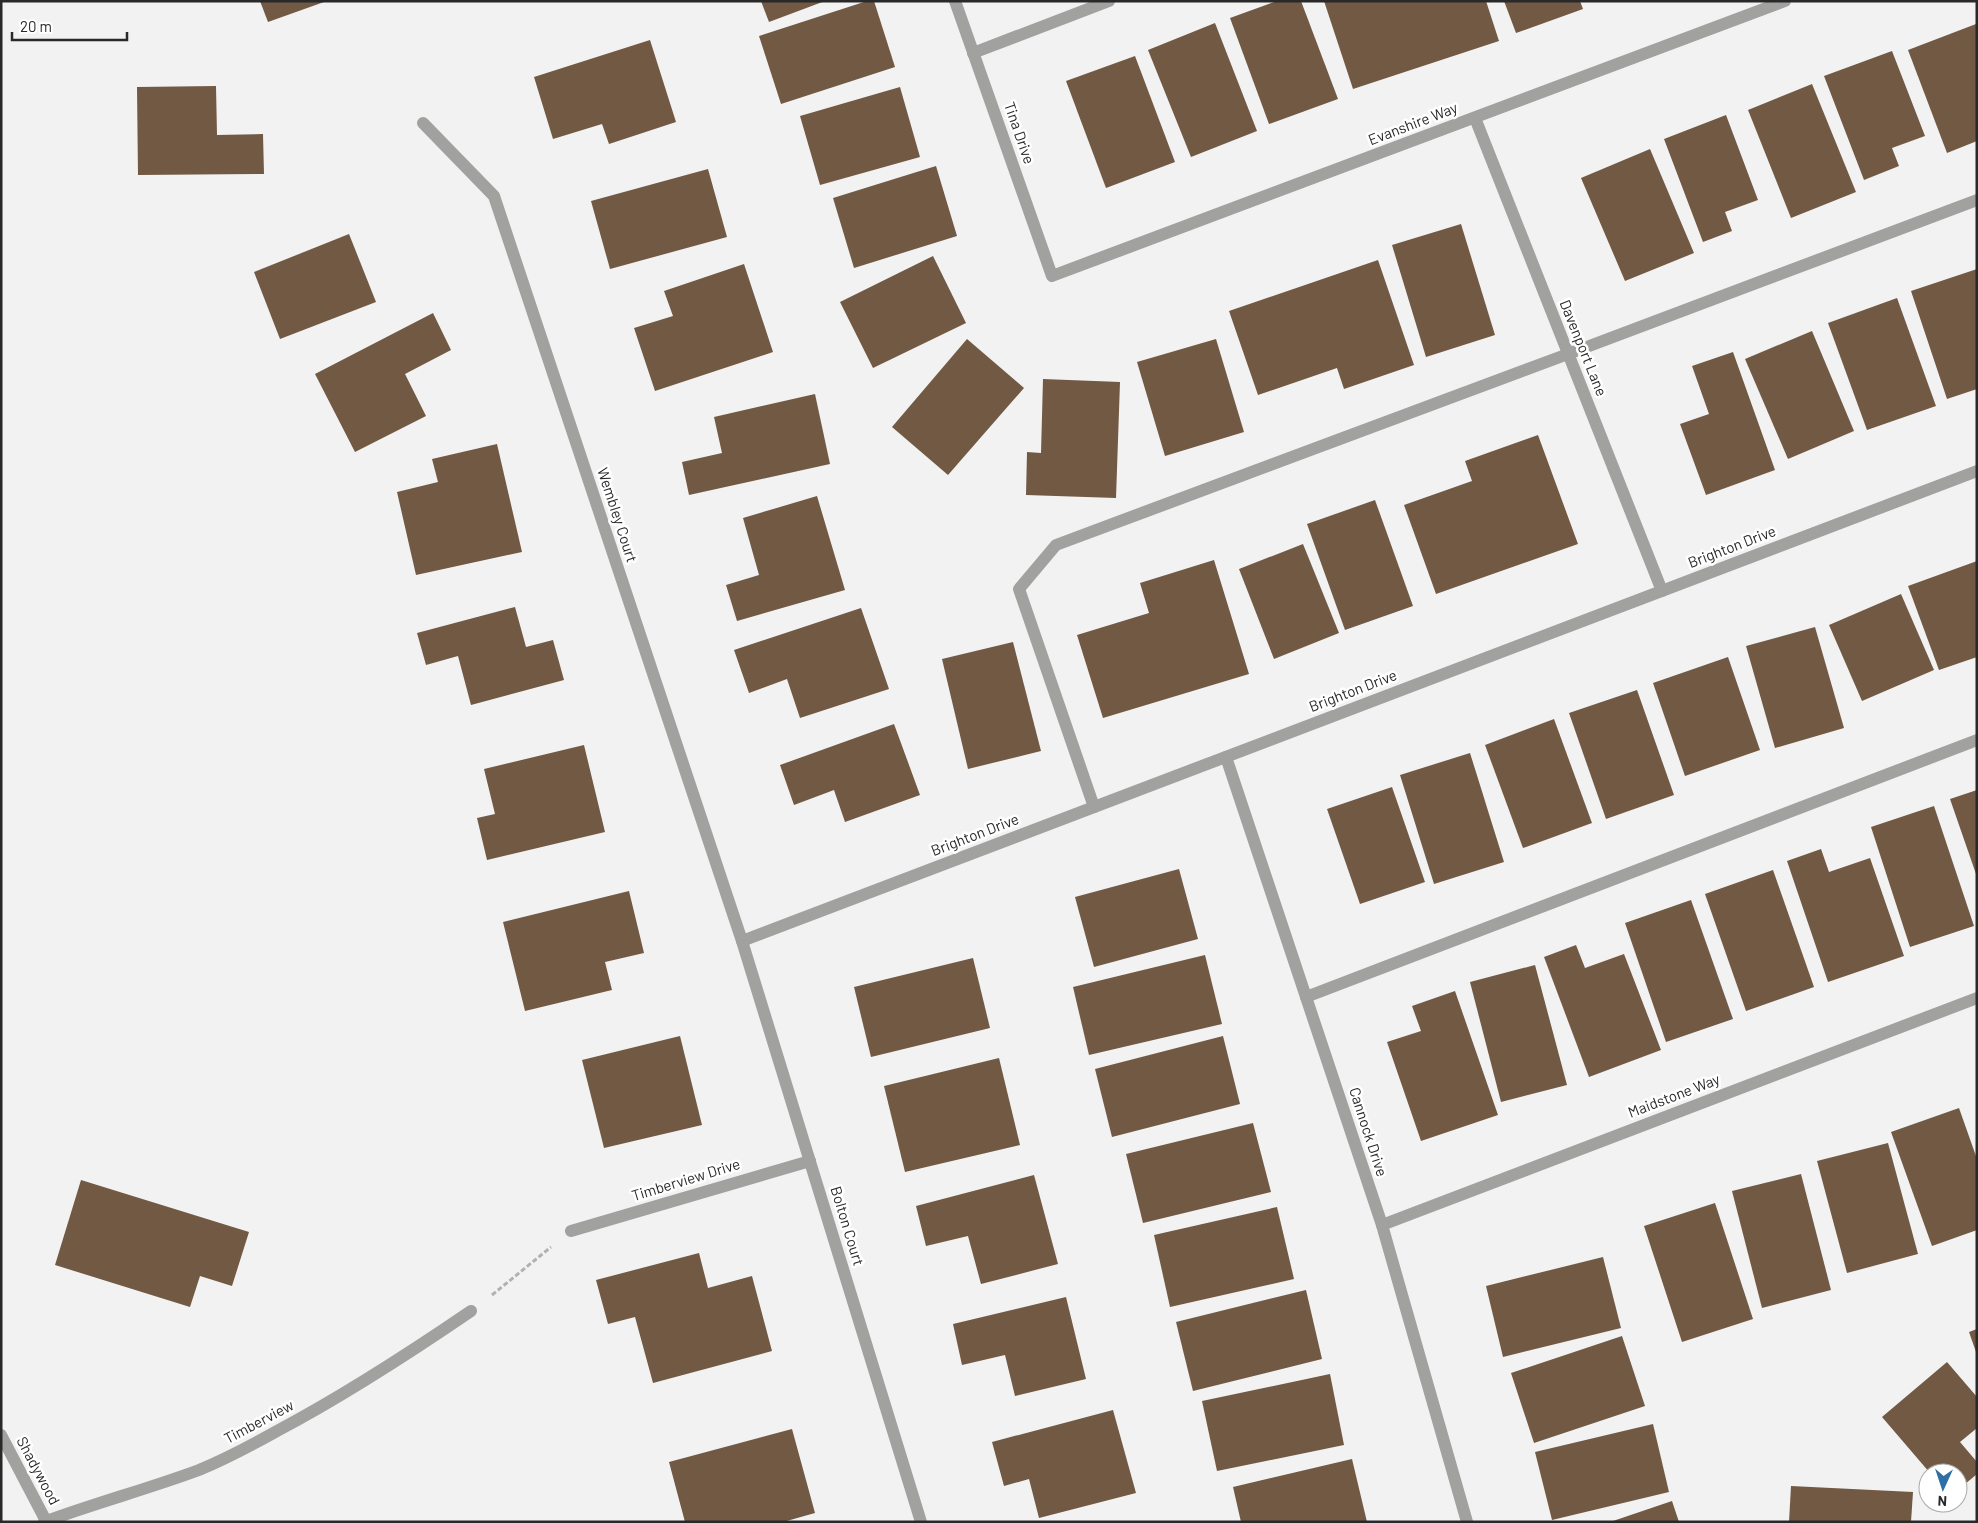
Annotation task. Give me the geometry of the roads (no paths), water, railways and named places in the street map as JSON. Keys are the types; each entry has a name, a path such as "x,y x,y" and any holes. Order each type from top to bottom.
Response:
{"street":[{"name":"Tina Drive","path":"955,1 1052,276"},
{"path":"973,53 1109,1"},
{"name":"Evanshire Way","path":"1052,276 1785,1"},
{"name":"Davenport Lane","path":"1475,118 1662,591"},
{"name":"Wembley Court","path":"422,123 494,196 742,940"},
{"path":"1094,807 1019,588 1056,545 1977,200"},
{"name":"Brighton Drive","path":"742,940 1977,471"},
{"path":"1306,997 1977,740"},
{"name":"Cannock Drive","path":"1226,756 1382,1226 1467,1522"},
{"name":"Bolton Court","path":"742,940 921,1522"},
{"name":"Maidstone Way","path":"1382,1226 1977,998"},
{"name":"Timberview Drive","path":"571,1231 810,1160"},
{"name":"Timberview","path":"45,1521 199,1470 232,1455 354,1388 471,1311"},
{"name":"Shadywood","path":"1,1435 45,1521"}]}
